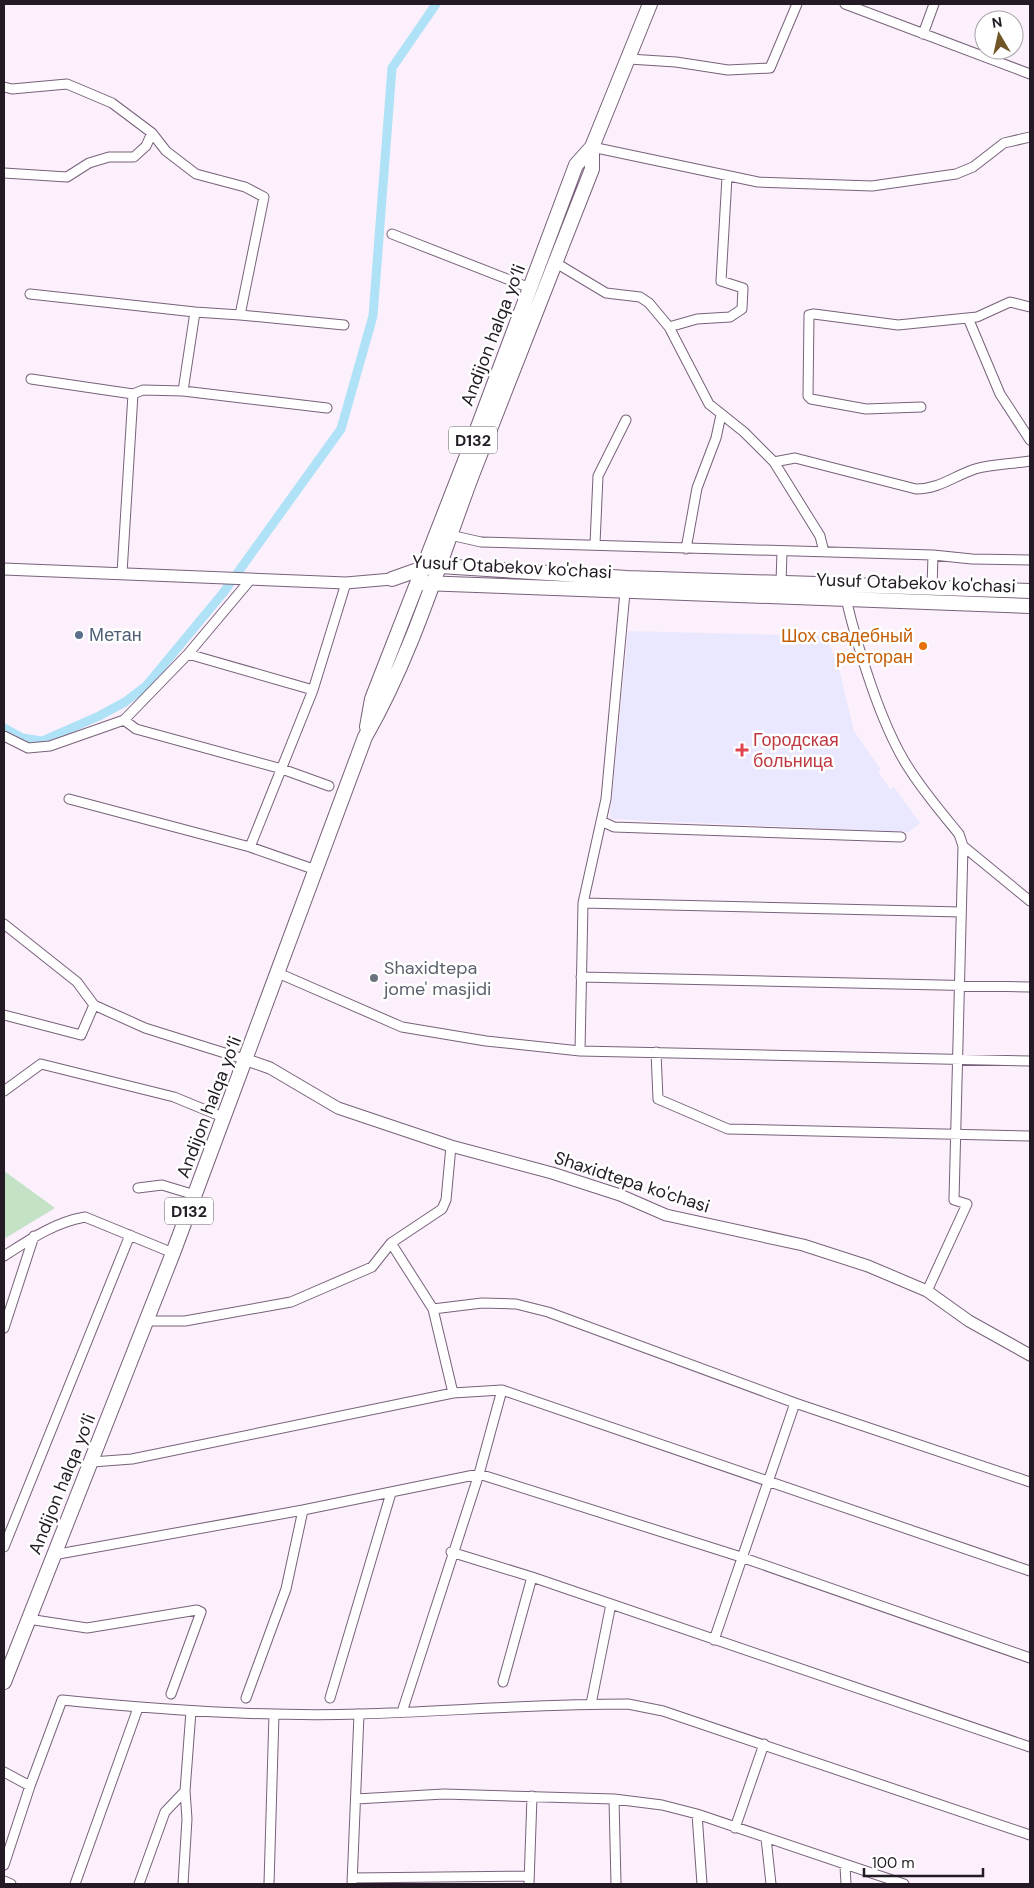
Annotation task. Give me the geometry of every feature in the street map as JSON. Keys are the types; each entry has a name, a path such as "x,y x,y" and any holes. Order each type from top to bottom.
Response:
{"main road":[{"name":"Andijon halqa yo‘li","path":"365,737 372,699 576,165 592,148 650,4"},
{"name":"Andijon halqa yo‘li","path":"4,1682 92,1462 225,1118 365,737 386,700 440,566 450,535 592,169 592,148"},
{"name":"Yusuf Otabekov ko'chasi","path":"392,578 423,568 440,566 627,578 1030,591"},
{"name":"Yusuf Otabekov ko'chasi","path":"392,578 417,583 1030,606"}],"street":[{"path":"629,59 676,62 728,70 770,68 797,4"},
{"path":"845,4 1030,74"},
{"path":"923,34 934,4"},
{"path":"4,87 12,89 67,84 112,103 152,133 166,151 196,174 244,187 264,197 240,315"},
{"path":"4,173 66,177 90,164 109,157 134,157 146,146 152,133"},
{"path":"592,148 758,182 872,186 956,174 972,167 1004,143 1030,137"},
{"path":"669,327 697,319 730,317 742,309 742,288 721,281 727,177"},
{"path":"392,234 530,288"},
{"path":"556,263 606,293 644,299 669,327 709,404 744,432 774,462 820,536 824,552"},
{"path":"30,294 195,312 344,325"},
{"path":"921,407 866,409 811,399 808,396 809,316 814,314 898,325 977,317 1010,302 1030,306"},
{"path":"183,391 195,312"},
{"path":"968,318 1000,394 1030,440"},
{"path":"31,379 133,394 143,390 183,391 327,408"},
{"path":"122,573 133,394"},
{"path":"686,549 697,488 716,438 721,415"},
{"path":"595,544 598,476 626,420"},
{"path":"774,462 795,458 848,473 916,489 926,489 939,486 975,470 1030,461"},
{"path":"450,535 481,542 595,544 686,549 933,554 972,559 1030,560"},
{"path":"781,584 782,551"},
{"path":"932,588 933,554"},
{"path":"4,568 224,576 346,583 392,578"},
{"path":"4,736 28,748 50,746 124,720 188,654 248,578"},
{"path":"250,847 313,690 346,583"},
{"path":"580,1051 583,903 606,799 625,592"},
{"path":"846,599 885,722 907,766 959,834 963,846 954,1134 954,1200 967,1204 927,1291"},
{"path":"188,654 313,690"},
{"path":"124,720 136,729 282,769 329,786"},
{"path":"69,799 250,847 316,870"},
{"path":"601,821 614,827 901,837"},
{"path":"963,846 1030,901"},
{"path":"583,903 961,912"},
{"path":"4,924 77,982 94,1005 145,1028 247,1060"},
{"path":"278,974 402,1027 486,1041 580,1051 1030,1061"},
{"path":"581,978 1030,987"},
{"path":"4,1015 81,1036 94,1005"},
{"path":"656,1052 658,1099 728,1129 1030,1136"},
{"name":"Shaxidtepa ko'chasi","path":"247,1060 270,1068 338,1108 451,1146 552,1173 620,1194 666,1215 803,1245 868,1266 927,1291 969,1321 1030,1355"},
{"path":"4,1091 41,1064 174,1098 225,1118"},
{"path":"147,1320 185,1321 292,1302 372,1267 391,1243 442,1210 446,1200 451,1146"},
{"path":"138,1188 162,1185 195,1195"},
{"path":"4,1256 34,1236 72,1219 85,1217 173,1253"},
{"path":"4,1547 7,1530 130,1235"},
{"path":"4,1328 34,1236"},
{"path":"391,1243 433,1309 453,1393"},
{"path":"433,1309 482,1303 507,1304 548,1312 795,1403 1030,1482"},
{"path":"402,1712 478,1474 502,1390"},
{"path":"92,1462 132,1459 453,1393 502,1390 768,1480 1030,1572"},
{"path":"714,1640 795,1403"},
{"path":"53,1556 303,1510 478,1474 741,1558 1030,1658"},
{"path":"330,1698 391,1493"},
{"path":"246,1698 286,1589 303,1510"},
{"path":"452,1552 532,1577 1030,1747"},
{"path":"503,1682 532,1577"},
{"path":"591,1704 611,1604"},
{"path":"28,1619 87,1628 197,1610 201,1612 171,1694"},
{"path":"4,1865 30,1786 62,1700 138,1708 274,1714 359,1714 628,1704 663,1711 1030,1835"},
{"path":"75,1884 138,1708"},
{"path":"182,1884 187,1820 185,1791 191,1710"},
{"path":"268,1884 274,1714"},
{"path":"359,1714 352,1881 529,1880 532,1796"},
{"path":"735,1828 764,1744"},
{"path":"4,1772 30,1786"},
{"path":"139,1884 165,1812 185,1791"},
{"path":"356,1799 444,1794 614,1799 662,1805 697,1814 844,1866 904,1884"},
{"path":"614,1799 616,1884"},
{"path":"697,1814 702,1884"},
{"path":"766,1838 771,1884"},
{"path":"844,1866 846,1884"},
{"path":"4,1881 11,1884"}],"shaded area":[{"name":"Городская больница","path":"628,631 826,636 839,668 854,731 881,770 878,772 890,789 894,787 920,823 909,832 610,819"}],"green space":[{"path":"4,1171 55,1208 4,1239"}],"waterway":[{"path":"4,728 22,738 42,741 99,716 125,702 146,686 223,593 341,429 373,316 392,68 436,4"}],"place":[{"name":"Метан","path":"79,635"},
{"name":"Шох свадебный ресторан","path":"923,646"},
{"name":"Городская больница","path":"742,750"},
{"name":"Shaxidtepa jome' masjidi","path":"374,978"}]}
